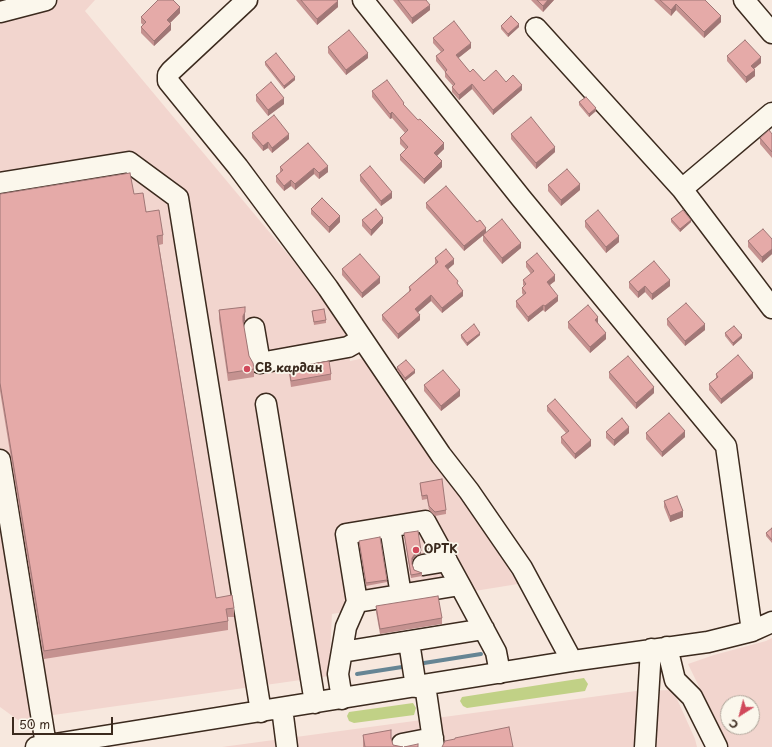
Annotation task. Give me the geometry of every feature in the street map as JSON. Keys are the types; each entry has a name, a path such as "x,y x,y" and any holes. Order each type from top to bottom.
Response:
{"street":[{"path":"0,12 46,0"},
{"path":"247,0 170,72 168,75 168,80 238,167 328,288 441,455 469,491 522,568 572,661"},
{"path":"363,0 521,198 726,446 752,631"},
{"path":"744,0 772,33"},
{"path":"536,28 682,189 772,308"},
{"path":"682,189 772,113"},
{"path":"0,182 129,162 178,198 261,712"},
{"path":"254,328 260,363 348,347 362,339"},
{"path":"266,404 315,703"},
{"path":"0,460 41,746 261,712 572,661 708,642 752,631 772,622"},
{"path":"342,699 338,674 346,627 357,602 346,534 408,539 447,561 496,652 500,673"},
{"path":"401,595 410,567 408,539"},
{"path":"410,567 447,561"},
{"path":"357,602 460,585"},
{"path":"342,652 484,629"},
{"path":"402,744 433,742 421,686 409,642"},
{"path":"646,747 659,648"},
{"path":"659,648 675,680 692,697 717,747"},
{"path":"282,708 287,747"}],"shaded area":[{"path":"0,0 95,0 85,11 326,300 344,326 350,361 365,358 462,496 518,584 332,614 329,676 18,720 0,707"},
{"path":"772,638 772,747 726,747 721,735 760,735 760,695 720,695 720,733 688,664"},
{"path":"673,690 695,739 697,747 222,747 636,691"}],"green space":[{"path":"584,678 588,684 585,691 467,708 463,706 460,701 462,697"},
{"path":"413,703 416,708 414,715 354,723 349,721 347,716 349,712"}],"building":[{"path":"158,0 173,0 180,7 167,20 171,24 154,41 141,27 146,22 141,17"},
{"path":"301,0 337,0 338,1 317,19"},
{"path":"398,0 426,0 430,5 412,18"},
{"path":"537,0 548,0 543,6"},
{"path":"660,0 705,0 721,16 704,32 676,4 671,10"},
{"path":"511,16 519,24 508,34 501,26"},
{"path":"454,21 471,43 456,55 470,72 473,69 484,81 496,70 506,82 513,75 522,85 493,110 472,84 459,95 452,87 455,84 445,72 447,70 436,56 444,50 433,38"},
{"path":"349,30 368,53 346,70 328,47"},
{"path":"745,40 761,57 751,66 755,70 746,77 727,56"},
{"path":"276,53 295,77 284,86 265,62"},
{"path":"387,80 404,103 403,104 418,120 420,119 444,143 434,153 442,161 424,179 400,155 408,147 400,138 408,130 392,112 390,114 372,91"},
{"path":"271,82 284,98 268,110 256,95"},
{"path":"586,97 596,108 589,114 579,102"},
{"path":"274,115 289,134 272,148 268,142 263,146 252,133"},
{"path":"531,117 555,147 536,163 511,134"},
{"path":"769,130 772,134 772,152 760,138"},
{"path":"308,143 328,166 319,173 314,168 295,184 291,180 284,186 276,176 283,170 280,167"},
{"path":"370,166 392,192 381,201 360,175"},
{"path":"567,169 580,184 561,200 548,185"},
{"path":"130,173 134,194 143,193 146,212 159,210 163,235 157,236 216,598 232,595 234,608 226,609 228,621 44,651 0,383 0,194"},
{"path":"446,186 477,222 480,220 486,228 464,246 426,203"},
{"path":"322,198 340,216 329,227 311,209"},
{"path":"376,209 383,218 371,230 362,220"},
{"path":"598,210 619,236 606,247 585,221"},
{"path":"683,210 691,220 680,229 671,219"},
{"path":"502,219 521,243 502,258 483,235"},
{"path":"763,229 772,239 772,249 762,257 748,241"},
{"path":"446,249 454,259 445,266 458,281 457,283 463,291 442,308 431,295 415,309 420,315 398,334 382,315 411,290 409,287 438,262 435,258"},
{"path":"537,253 555,275 547,282 558,296 545,306 543,305 528,317 516,301 526,293 522,288 526,284 523,280 534,271 526,262"},
{"path":"360,254 380,277 362,293 342,269"},
{"path":"654,261 670,280 652,294 645,286 638,292 629,282"},
{"path":"686,303 705,324 685,341 667,319"},
{"path":"588,305 598,317 595,320 606,333 590,347 568,322"},
{"path":"245,307 243,321 249,356 253,363 254,369 228,373 219,310"},
{"path":"324,309 326,320 314,322 312,311"},
{"path":"474,324 480,333 467,343 461,335"},
{"path":"734,326 742,335 733,343 725,333"},
{"path":"738,355 753,373 721,399 709,384 718,377 716,374"},
{"path":"628,356 654,387 636,403 609,372"},
{"path":"406,360 415,370 405,378 397,367"},
{"path":"329,361 331,374 291,381 289,368"},
{"path":"443,370 460,390 441,406 424,385"},
{"path":"555,399 591,440 575,454 561,437 569,431 547,406"},
{"path":"669,413 685,431 662,452 646,433"},
{"path":"622,418 629,427 614,440 606,432"},
{"path":"442,479 446,510 435,512 429,506 427,495 422,496 420,483"},
{"path":"677,496 683,511 670,516 664,501"},
{"path":"772,528 772,540 766,533"},
{"path":"418,531 421,551 415,554 412,558 412,564 414,570 422,573 411,575 404,533"},
{"path":"380,537 387,580 366,583 359,541"},
{"path":"438,596 442,618 380,629 376,606"},
{"path":"509,727 513,747 442,747 445,741 455,738"},
{"path":"391,730 393,745 403,747 365,747 363,735"},
{"path":"418,744 418,747 404,747"}],"waterway":[{"path":"424,663 481,654"},
{"path":"357,674 402,667"}],"place":[{"name":"СВ кардан","path":"247,369"},
{"name":"ОРТК","path":"416,550"}]}
